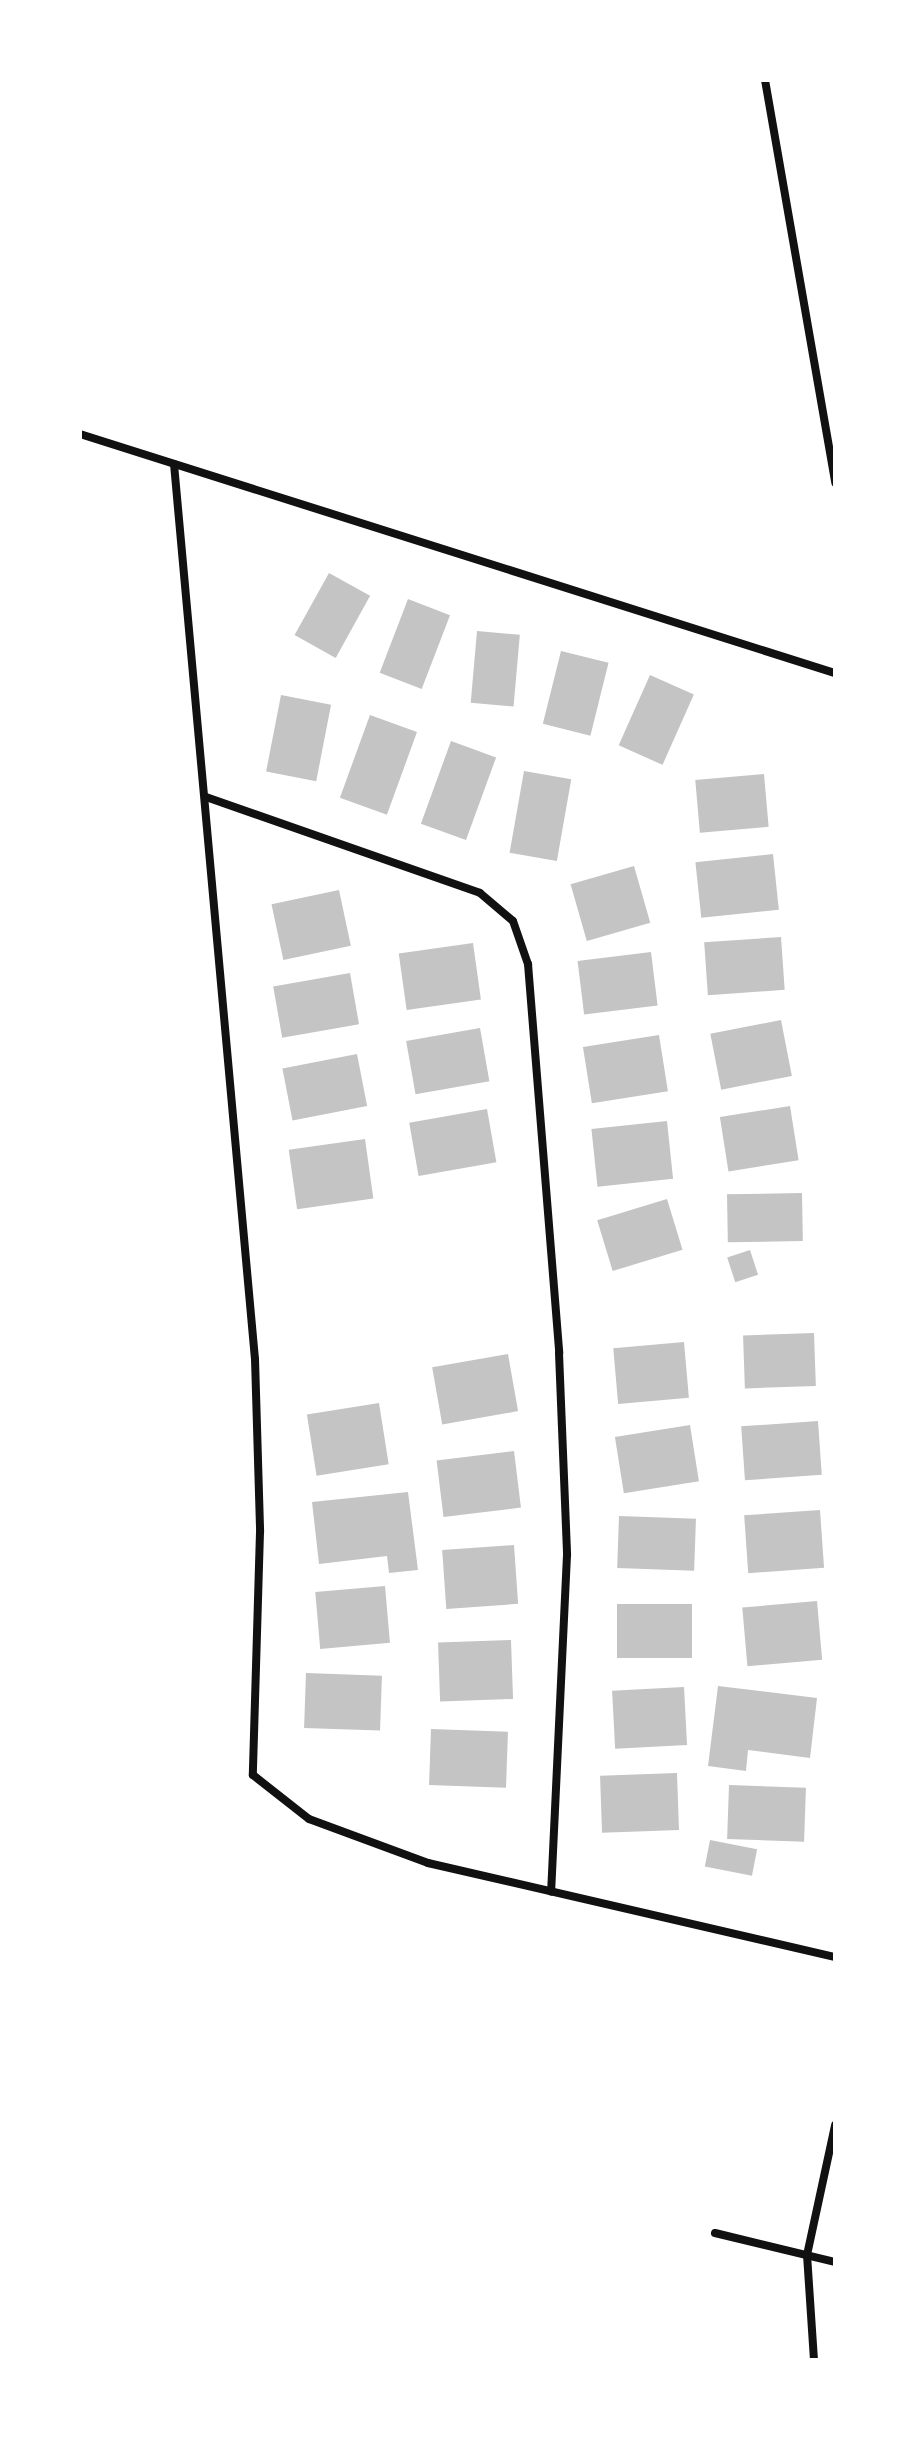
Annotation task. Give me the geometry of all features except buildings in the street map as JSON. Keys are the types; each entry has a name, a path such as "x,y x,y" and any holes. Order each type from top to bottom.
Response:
{"street":[{"path":"765,80 835,483"},
{"path":"80,434 835,673"},
{"path":"174,464 255,1359 260,1532 253,1775 309,1819 428,1863 835,1957"},
{"path":"206,797 480,893 513,921 528,964 559,1353 567,1555 551,1892"},
{"path":"814,2360 807,2255 835,2125"},
{"path":"715,2233 835,2262"}]}
